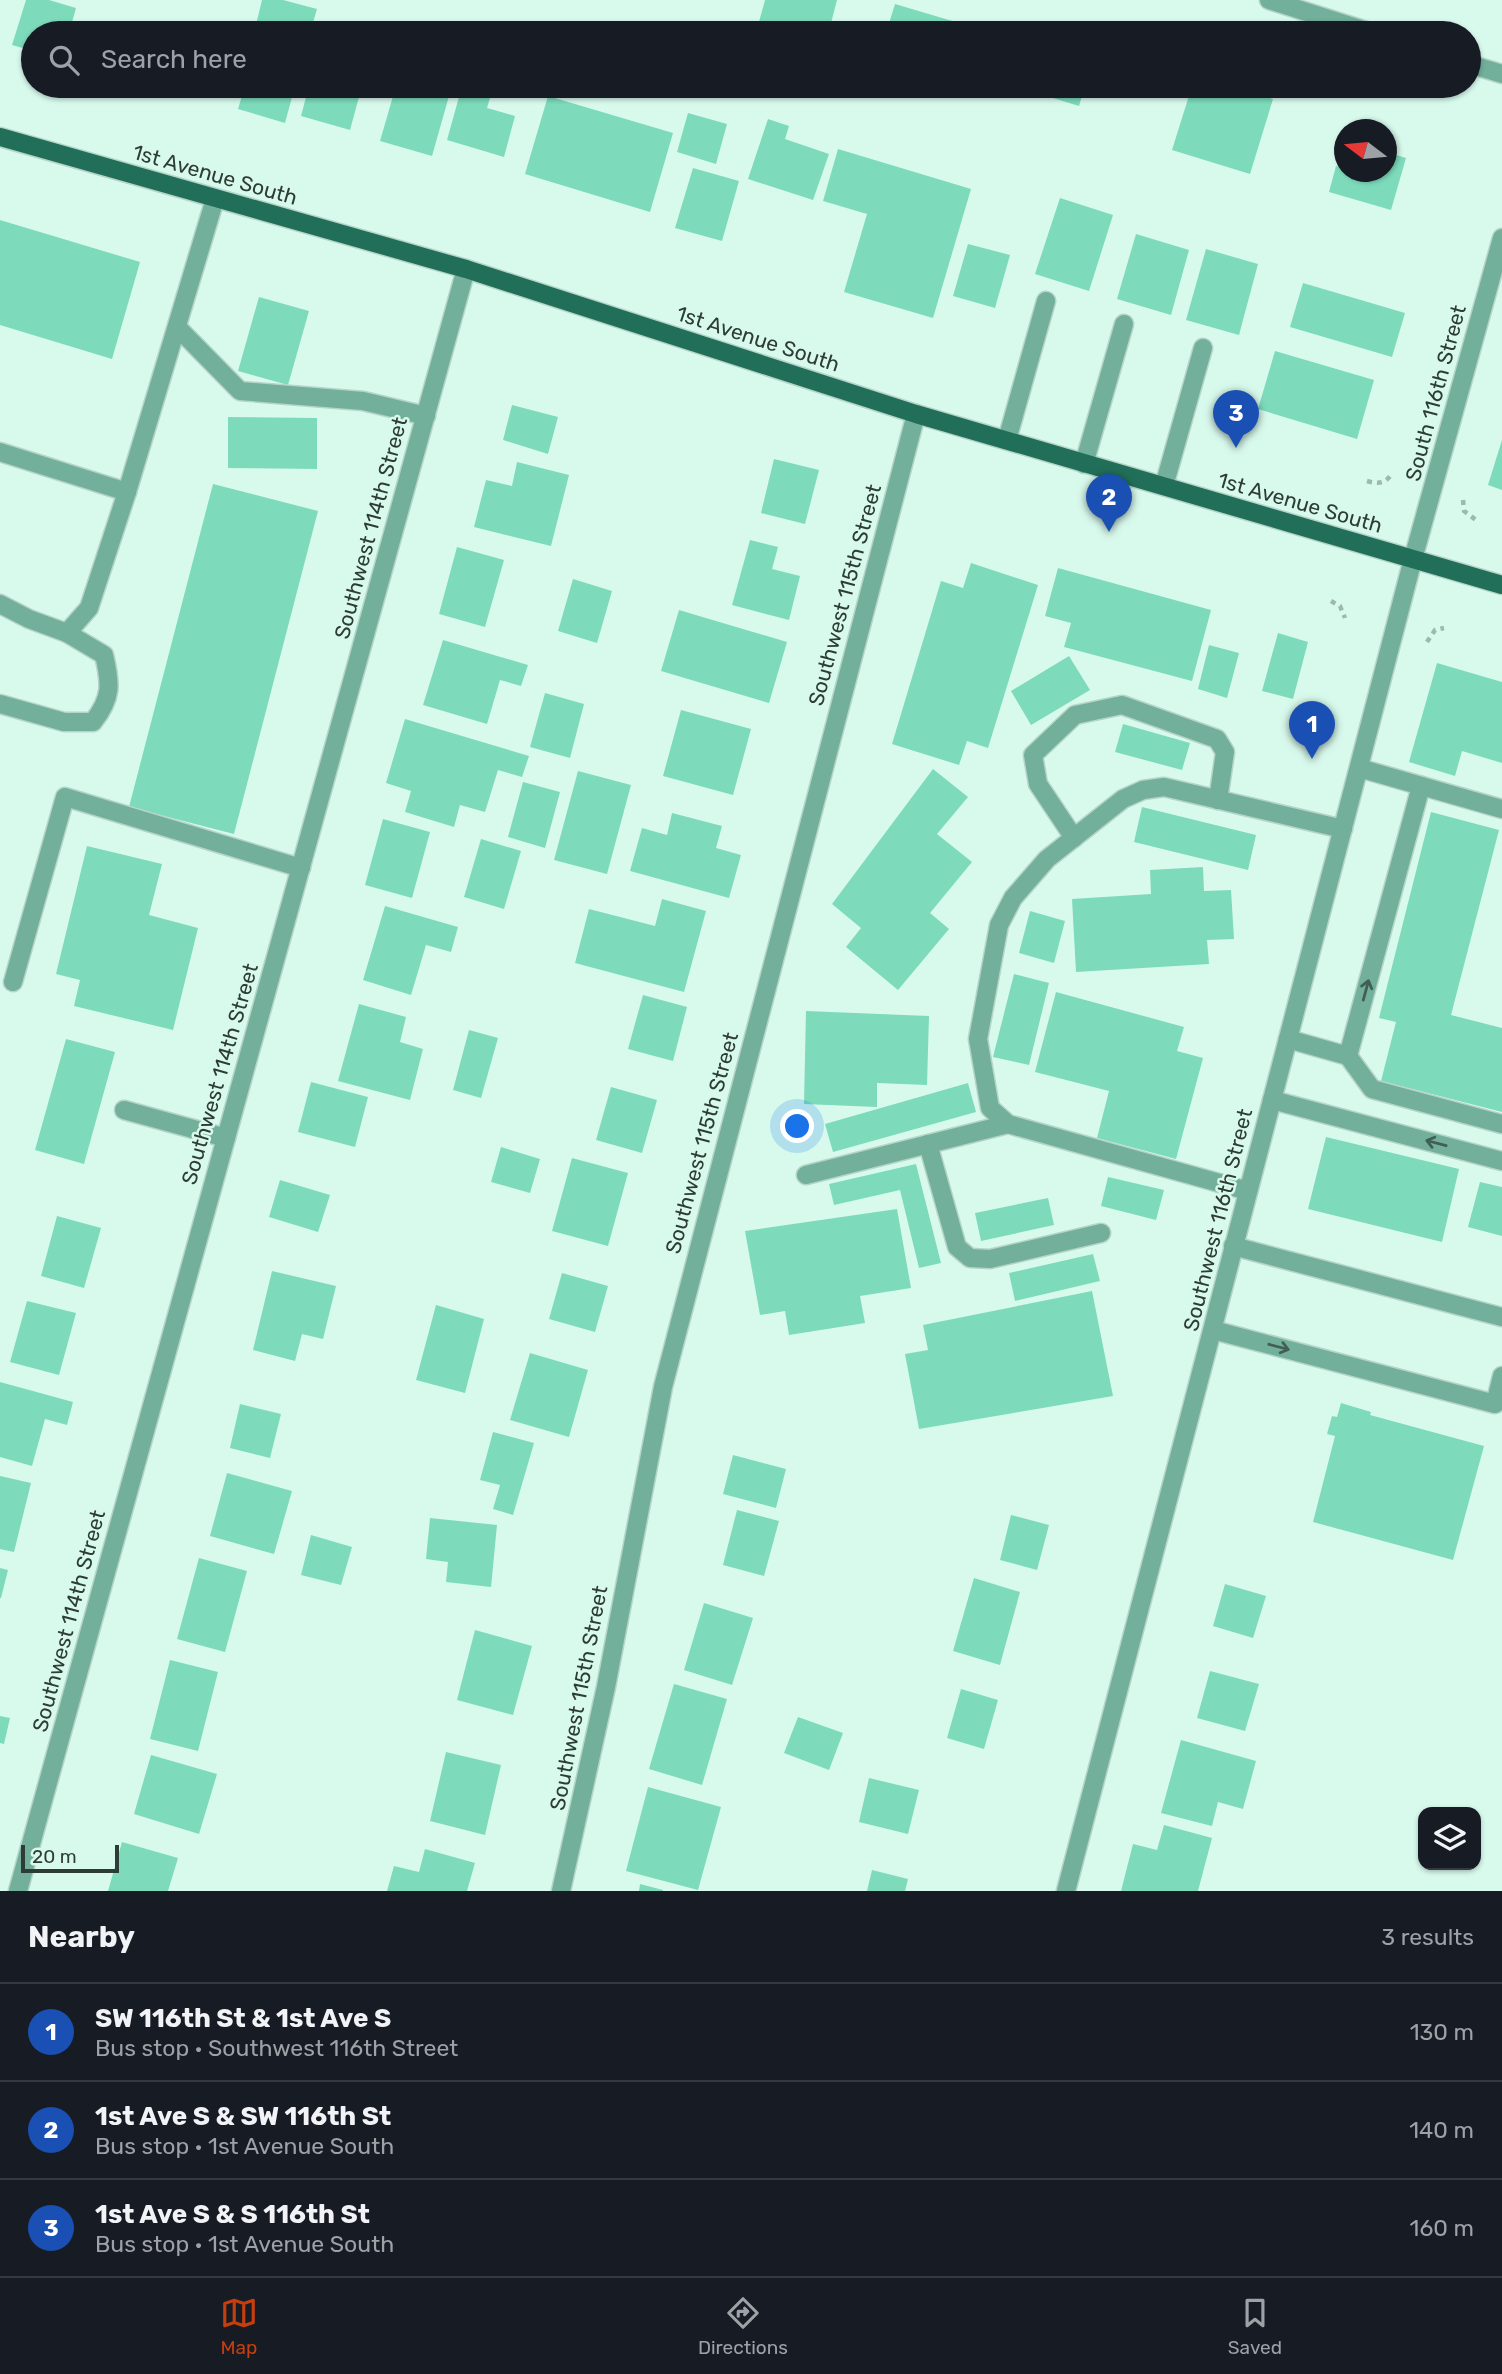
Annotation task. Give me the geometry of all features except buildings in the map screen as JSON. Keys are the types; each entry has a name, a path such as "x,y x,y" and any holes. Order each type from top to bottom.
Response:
{"main road":[{"name":"1st Avenue South","path":"0,137 466,269 916,414 1502,585"}],"street":[{"path":"1269,0 1335,21"},
{"path":"1481,68 1502,74"},
{"path":"67,633 89,608 127,492 215,199"},
{"name":"South 116th Street","path":"1413,559 1502,238"},
{"name":"Southwest 114th Street","path":"18,1891 466,269"},
{"path":"1007,440 1046,301"},
{"path":"1084,464 1124,324"},
{"path":"177,327 240,391 363,401 426,416"},
{"path":"1164,486 1203,348"},
{"name":"Southwest 115th Street","path":"561,1891 606,1687 663,1387 916,414"},
{"path":"0,452 127,492"},
{"name":"Southwest 116th Street","path":"1066,1891 1413,559"},
{"path":"0,604 67,633 104,655 110,686 104,708 93,722 64,722 0,704"},
{"path":"1074,838 1038,784 1033,755 1075,715 1122,705 1217,739 1226,752 1218,800"},
{"path":"1359,768 1502,809"},
{"path":"1348,1056 1421,786"},
{"path":"1248,1191 1008,1124 990,1108 978,1039 999,925 1013,898 1047,859 1123,799 1143,790 1164,787 1343,829"},
{"path":"13,982 65,797 301,868"},
{"path":"1288,1039 1348,1056 1372,1089 1502,1124"},
{"path":"1272,1100 1502,1160"},
{"path":"124,1110 226,1138"},
{"path":"806,1175 1008,1124"},
{"path":"928,1144 957,1247 970,1258 990,1259 1101,1233"},
{"path":"1233,1246 1502,1317"},
{"path":"1213,1330 1495,1404 1502,1376"}],"path":[{"path":"1367,481 1386,481 1392,473"},
{"path":"1462,500 1464,512 1476,520"},
{"path":"1331,601 1340,606 1345,618"},
{"path":"1427,642 1435,630 1444,628"}],"place":[{"name":"1st Ave S & S 116th St","path":"1236,448"},
{"name":"1st Ave S & SW 116th St","path":"1109,532"},
{"name":"SW 116th St & 1st Ave S","path":"1312,759"}]}
